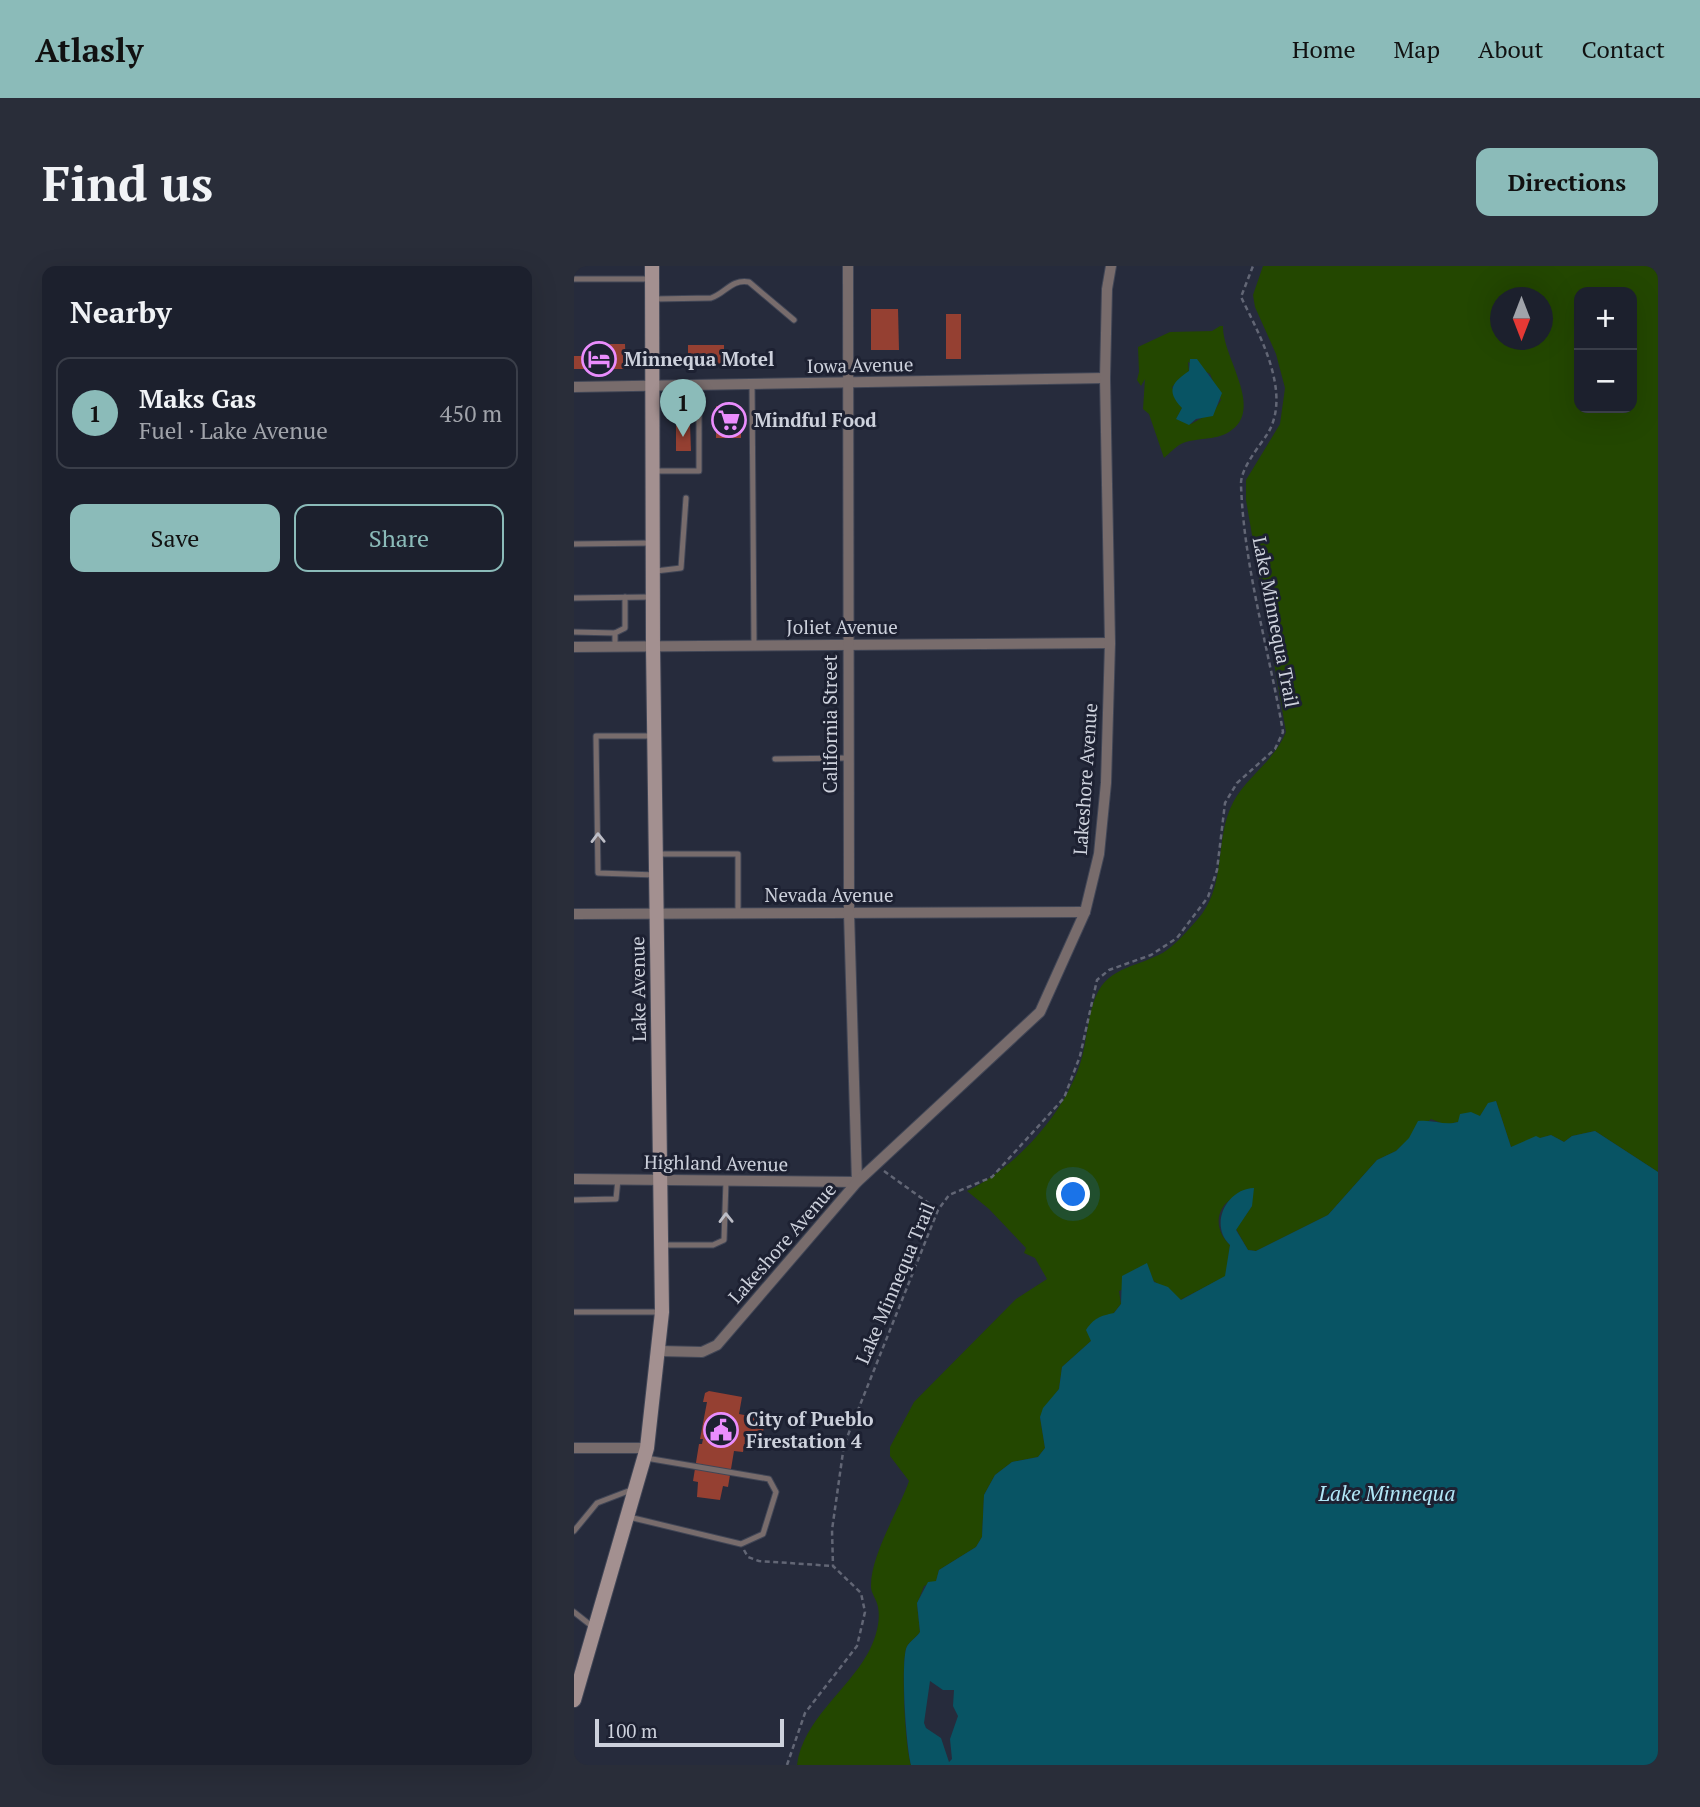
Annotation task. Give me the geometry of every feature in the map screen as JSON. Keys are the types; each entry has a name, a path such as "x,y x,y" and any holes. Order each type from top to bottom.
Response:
{"main road":[{"name":"Lake Avenue","path":"574,1700 578,1663 593,1627 645,1452 662,1312 652,571 652,273"}],"street":[{"name":"California Street","path":"848,266 849,913 857,1182"},
{"name":"Lakeshore Avenue","path":"659,1351 702,1352 717,1345 857,1182 1040,1012 1085,912 1099,853 1106,783 1110,643 1105,378 1107,289 1111,266"},
{"name":"Iowa Avenue","path":"574,387 1105,378"},
{"name":"Joliet Avenue","path":"574,647 1110,643"},
{"name":"Nevada Avenue","path":"574,914 1085,912"},
{"name":"Highland Avenue","path":"574,1179 857,1182"},
{"path":"574,1448 645,1452"}],"lane":[{"path":"574,279 652,273"},
{"path":"652,299 711,299 720,296 732,283 743,281 749,282 794,320"},
{"path":"752,384 754,645"},
{"path":"652,471 699,471 699,385"},
{"path":"652,571 681,568 686,498"},
{"path":"574,544 652,543"},
{"path":"574,632 615,633 625,628 625,597"},
{"path":"574,598 653,597"},
{"path":"615,633 615,646"},
{"path":"654,736 596,736 598,873 656,875"},
{"path":"775,759 848,758"},
{"path":"655,854 738,854 738,913"},
{"path":"574,1199 616,1199 618,1179"},
{"path":"661,1245 713,1244 724,1240 726,1181"},
{"path":"574,1312 662,1312"},
{"path":"626,1517 741,1544 763,1534 776,1492 769,1479 645,1452"},
{"path":"574,1531 597,1503 634,1489"},
{"path":"574,1612 593,1627"}],"path":[{"name":"Lake Minnequa Trail","path":"832,1566 832,1530 844,1445 938,1210 949,1195 992,1177 1064,1098 1080,1055 1097,980 1109,970 1151,955 1177,938 1208,897 1217,870 1225,803 1237,783 1275,749 1283,732 1245,538 1241,480 1270,429 1276,389 1270,356 1241,297 1253,266"},
{"path":"875,1165 938,1210"},
{"path":"741,1544 748,1557 759,1561 832,1566 861,1592 865,1612 857,1646 805,1713 787,1765"}],"green space":[{"path":"1263,266 1658,266 1658,1172 1595,1131 1572,1136 1564,1142 1551,1135 1511,1147 1496,1101 1488,1104 1480,1116 1446,1125 1431,1119 1396,1151 1377,1160 1328,1215 1256,1251 1248,1250 1236,1229 1252,1206 1241,1191 1224,1205 1219,1217 1221,1232 1230,1245 1226,1276 1180,1300 1150,1277 1119,1291 1121,1304 1091,1341 1062,1367 1059,1389 1040,1417 1045,1448 1038,1457 1012,1462 995,1475 984,1495 982,1537 976,1547 939,1570 936,1582 924,1586 917,1604 920,1632 907,1647 905,1659 904,1707 911,1765 797,1765 808,1734 859,1667 875,1637 879,1613 871,1589 875,1561 909,1481 890,1456 890,1447 914,1402 1016,1299 1047,1279 1035,1258 1024,1253 1026,1248 989,1209 967,1191 1002,1169 1018,1155 1034,1140 1061,1105 1079,1067 1092,1008 1105,982 1121,970 1167,950 1206,908 1216,881 1225,823 1235,798 1273,753 1286,732 1246,500 1246,480 1280,424 1285,388 1276,354 1255,307 1253,295"},
{"path":"1223,326 1224,339 1240,382 1244,411 1239,422 1224,435 1181,444 1164,458 1149,414 1143,409 1145,379 1141,386 1137,380 1138,347 1170,332 1212,331","holes":["1188,362 1210,374 1221,400 1214,411 1191,424 1177,418 1182,408 1172,387 1189,371"]}],"water":[{"path":"1190,359 1197,359 1222,393 1213,416 1196,419 1189,425 1176,419 1182,408 1174,396 1173,387 1189,371"},
{"name":"Lake Minnequa","path":"1496,1101 1511,1147 1536,1136 1540,1138 1551,1135 1564,1142 1572,1136 1595,1131 1658,1172 1658,1765 911,1765 904,1673 906,1649 920,1632 917,1603 928,1582 936,1581 939,1570 976,1547 982,1537 984,1495 995,1475 1012,1462 1038,1457 1045,1448 1040,1417 1043,1408 1059,1389 1062,1367 1091,1341 1086,1330 1089,1326 1098,1318 1114,1313 1121,1304 1122,1276 1147,1263 1154,1282 1168,1287 1181,1300 1225,1276 1230,1245 1221,1228 1221,1218 1224,1209 1235,1195 1254,1188 1252,1206 1236,1230 1248,1250 1256,1251 1328,1215 1377,1160 1396,1151 1409,1138 1418,1121 1458,1122 1460,1114 1471,1112 1480,1116 1488,1103","holes":["930,1681 943,1690 954,1690 953,1706 958,1716 950,1739 952,1759 949,1762 941,1738 926,1728 924,1723"]}],"building":[{"path":"871,309 898,309 899,350 871,350"},
{"path":"946,314 961,314 961,359 946,359"},
{"name":"Minnequa Motel","path":"602,344 625,344 626,369 574,369 574,356 601,356"},
{"path":"688,345 724,345 724,354 731,354 731,366 688,364"},
{"path":"716,406 741,406 741,438 716,438"},
{"path":"676,424 690,424 691,451 676,451"},
{"path":"709,1391 742,1397 739,1414 765,1419 761,1445 744,1444 743,1452 734,1451 728,1487 723,1486 720,1500 697,1497 698,1482 693,1481 699,1444 702,1444 703,1439 700,1439 707,1402 703,1402 705,1393"}],"place":[{"name":"Minnequa Motel","path":"599,359"},
{"name":"Mindful Food","path":"729,420"},
{"name":"Maks Gas","path":"683,437"},
{"name":"City of Pueblo Firestation 4","path":"721,1430"}]}
